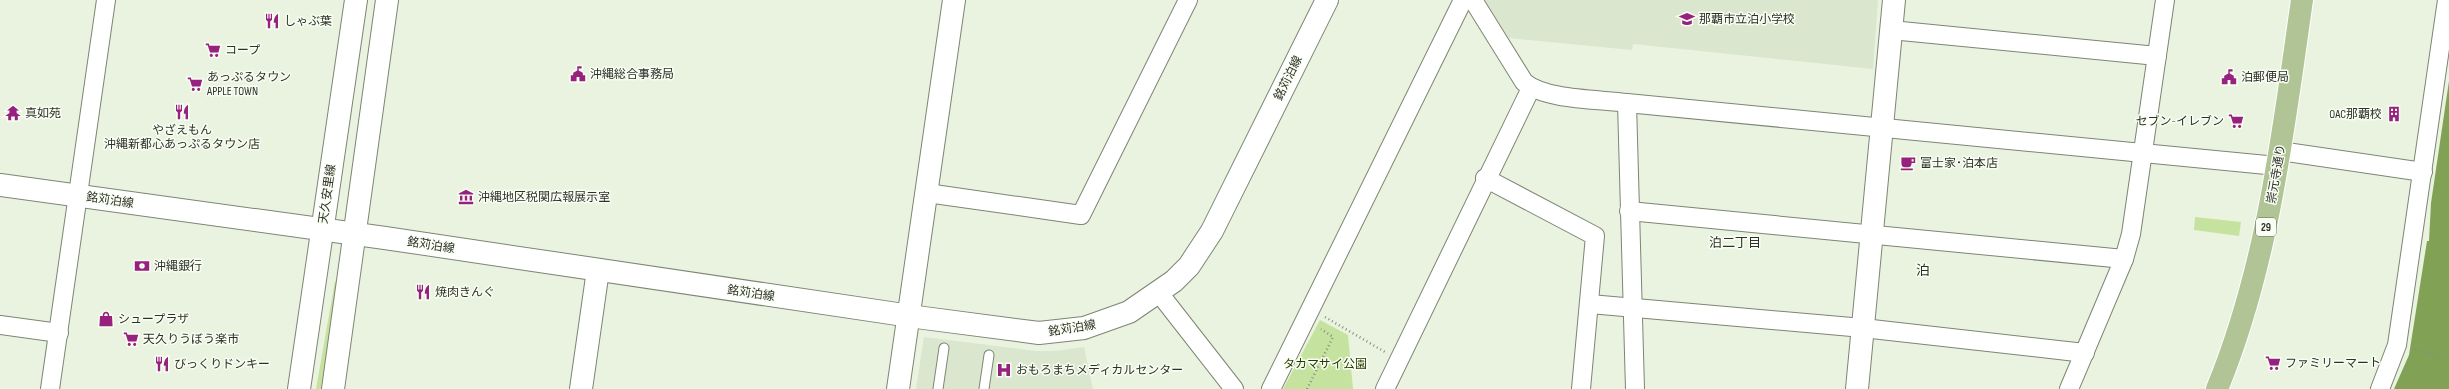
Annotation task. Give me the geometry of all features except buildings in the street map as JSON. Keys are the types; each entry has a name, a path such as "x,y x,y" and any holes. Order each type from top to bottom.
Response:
{"main road":[{"name":"崇元寺通り","path":"2217,389 2252,286 2279,159 2302,0"}],"street":[{"path":"50,389 106,0"},
{"name":"天久安里線","path":"298,389 356,0"},
{"path":"333,389 387,0"},
{"path":"898,389 928,193 954,0"},
{"path":"928,193 1081,215 1188,0"},
{"name":"銘苅泊線","path":"0,185 322,229 908,316 1039,333 1063,332 1084,328 1129,312 1159,293 1189,266 1212,231 1327,0"},
{"path":"1270,389 1463,0"},
{"path":"1473,0 1524,82 1531,88 1548,93 1627,103 2143,153 2279,159 2422,172"},
{"path":"1858,389 1871,234 1894,0"},
{"path":"2069,389 2124,259 2131,234 2166,0"},
{"path":"2380,389 2397,345 2447,0"},
{"path":"1891,30 2157,56"},
{"path":"1385,389 1485,178 1531,88"},
{"path":"1627,103 1635,389"},
{"path":"1485,178 1595,236 1590,304 1581,389"},
{"path":"1629,210 2124,259"},
{"path":"581,389 598,270"},
{"path":"1159,293 1234,389"},
{"path":"1590,304 1863,328 2085,353"},
{"path":"0,325 59,333"}],"lane":[{"path":"938,389 944,348"},
{"path":"984,389 989,355"}],"path":[{"path":"1307,389 1322,362 1333,337 1319,328 1325,316 1399,360"},
{"path":"2397,345 2449,358"}],"shaded area":[{"name":"那覇市立泊小学校","path":"1485,0 1878,0 1873,69 1633,44 1632,50 1509,38"},
{"path":"2449,81 2449,389 2394,389 2409,355 2427,241 2429,241 2431,203"},
{"name":"おもろまちメディカルセンター","path":"924,337 1035,351 1055,351 1084,347 1093,389 916,389"}],"green space":[{"path":"2195,217 2241,222 2239,236 2194,230"},
{"path":"335,281 337,283 321,389 316,389"},
{"name":"タカマサイ公園","path":"1320,320 1348,335 1353,389 1283,389"}],"place":[{"name":"那覇市立泊小学校","path":"1687,19"},
{"name":"しゃぶ葉","path":"272,21"},
{"name":"コープ","path":"213,50"},
{"name":"沖縄総合事務局","path":"578,74"},
{"name":"泊郵便局","path":"2229,77"},
{"name":"あっぷるタウン APPLE TOWN","path":"195,84"},
{"name":"やざえもん 沖縄新都心あっぷるタウン店","path":"182,112"},
{"name":"真如苑","path":"13,113"},
{"name":"OAC那覇校","path":"2394,114"},
{"name":"セブン-イレブン","path":"2236,121"},
{"name":"富士家･泊本店","path":"1908,163"},
{"name":"沖縄地区税関広報展示室","path":"466,197"},
{"name":"沖縄銀行","path":"142,266"},
{"name":"焼肉きんぐ","path":"423,292"},
{"name":"シュープラザ","path":"106,319"},
{"name":"天久りうぼう楽市","path":"131,339"},
{"name":"ファミリーマート","path":"2273,363"},
{"name":"びっくりドンキー","path":"162,364"},
{"name":"おもろまちメディカルセンター","path":"1004,370"}],"district":[{"name":"泊二丁目","path":"1735,242"},
{"name":"泊","path":"1923,270"}]}
